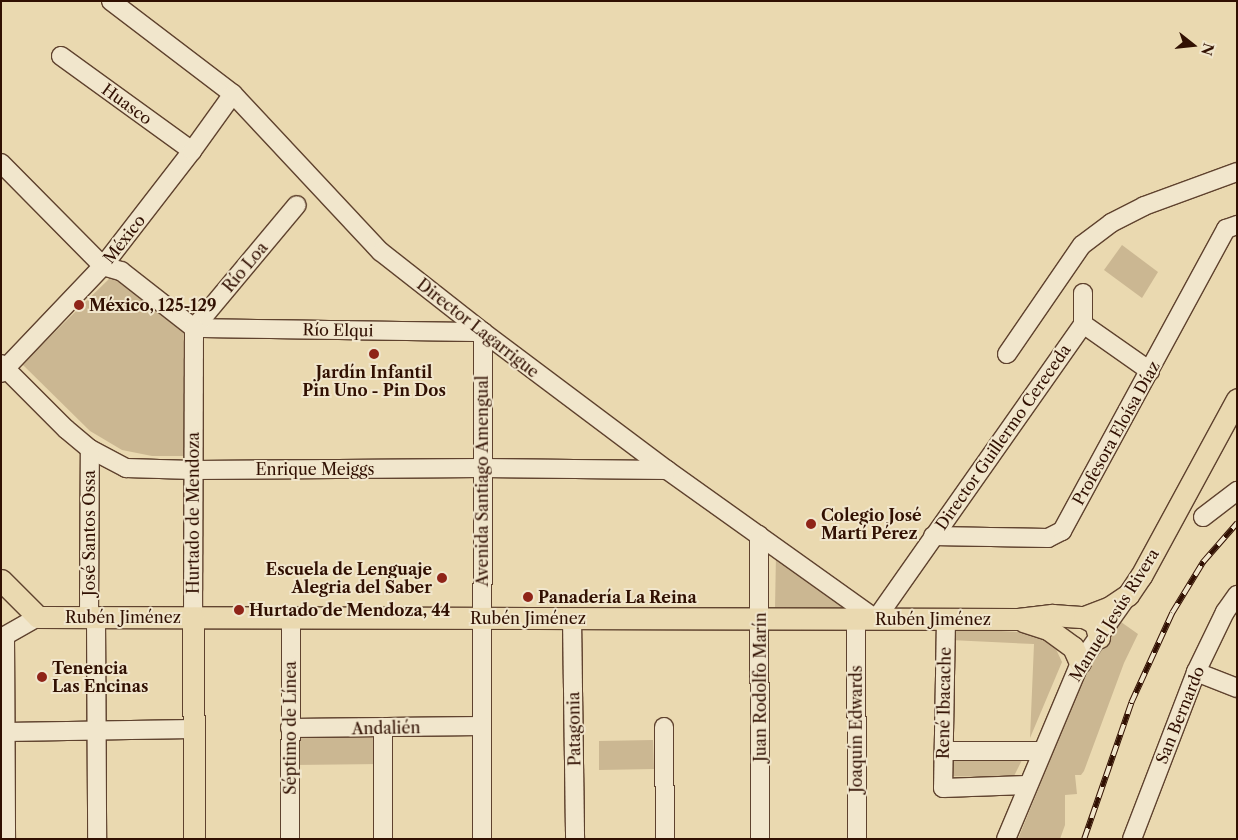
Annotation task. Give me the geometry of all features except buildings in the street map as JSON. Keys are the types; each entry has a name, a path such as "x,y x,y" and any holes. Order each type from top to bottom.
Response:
{"main road":[{"name":"Manuel Jesús Rivera","path":"1128,595 1141,576 1237,399"},
{"path":"1,580 38,617"},
{"name":"Rubén Jiménez","path":"38,617 1018,619 1052,615 1084,618 1110,607 1128,595"},
{"name":"Hurtado de Mendoza","path":"193,618 194,839"},
{"path":"1084,618 1095,623 1086,649"},
{"name":"Rubén Jiménez","path":"1018,619 1048,629 1086,649"}],"street":[{"name":"Director Lagarrigue","path":"111,1 233,94 381,252 483,332 667,470 759,535 866,619"},
{"name":"Huasco","path":"61,56 192,151"},
{"name":"México","path":"3,369 103,266 192,151 233,94"},
{"path":"1,164 103,266 121,271 194,328"},
{"path":"1007,354 1082,245 1111,223 1144,206 1237,172"},
{"name":"Río Loa","path":"194,328 297,205"},
{"name":"Profesora Eloísa Díaz","path":"933,536 1048,538 1058,534 1065,526 1226,229 1237,225"},
{"path":"1083,293 1083,324 1150,371"},
{"name":"Director Guillermo Cereceda","path":"866,619 933,536 1083,324"},
{"name":"Río Elqui","path":"194,328 483,332"},
{"name":"Hurtado de Mendoza","path":"193,618 194,328"},
{"name":"Avenida Santiago Amengual","path":"482,839 483,332"},
{"name":"Enrique Meiggs","path":"3,369 90,449 126,468 193,470 482,468 667,470"},
{"name":"José Santos Ossa","path":"90,449 98,839"},
{"path":"1203,517 1237,491"},
{"name":"Juan Rodolfo Marín","path":"759,535 760,839"},
{"name":"Manuel Jesús Rivera","path":"1006,839 1086,649 1128,595"},
{"name":"San Bernardo","path":"1132,839 1196,672 1225,612 1237,596"},
{"path":"6,839 3,637 38,617"},
{"name":"Séptimo de Línea","path":"290,618 290,839"},
{"name":"Patagonia","path":"572,618 575,839"},
{"name":"Joaquín Edwards","path":"857,839 866,619"},
{"name":"René Ibacache","path":"946,619 943,788 1027,786"},
{"path":"1196,672 1237,688"},
{"name":"Andalién","path":"290,728 482,726"},
{"path":"664,727 665,839"},
{"path":"382,839 383,728"},
{"path":"5,732 193,729"},
{"path":"944,751 1042,751"}],"shaded area":[{"path":"1122,245 1158,272 1142,298 1104,270"},
{"path":"111,277 191,331 191,456 152,456 122,450 90,431 22,364"},
{"path":"776,554 850,608 775,608"},
{"path":"1121,622 1138,634 1124,663 1084,771 1081,775 1075,775 1077,794 1065,795 1065,825 1060,839 1018,839 1087,669"},
{"path":"950,628 1037,633 1055,647 1062,662 1030,738 1034,644 950,640"},
{"path":"293,726 381,728 381,764 294,765"},
{"path":"653,740 654,769 599,770 599,741"},
{"path":"948,758 1023,758 1013,778 948,776"}],"railway":[{"path":"1084,839 1131,703 1172,613 1203,562 1237,523"}],"place":[{"name":"México, 125-129","path":"79,305"},
{"name":"Jardín Infantil Pin Uno - Pin Dos","path":"374,354"},
{"name":"Colegio José Martí Pérez","path":"811,524"},
{"name":"Escuela de Lenguaje Alegria del Saber","path":"442,578"},
{"name":"Panadería La Reina","path":"528,597"},
{"name":"Hurtado de Mendoza, 44","path":"239,610"},
{"name":"Tenencia Las Encinas","path":"42,677"}]}
